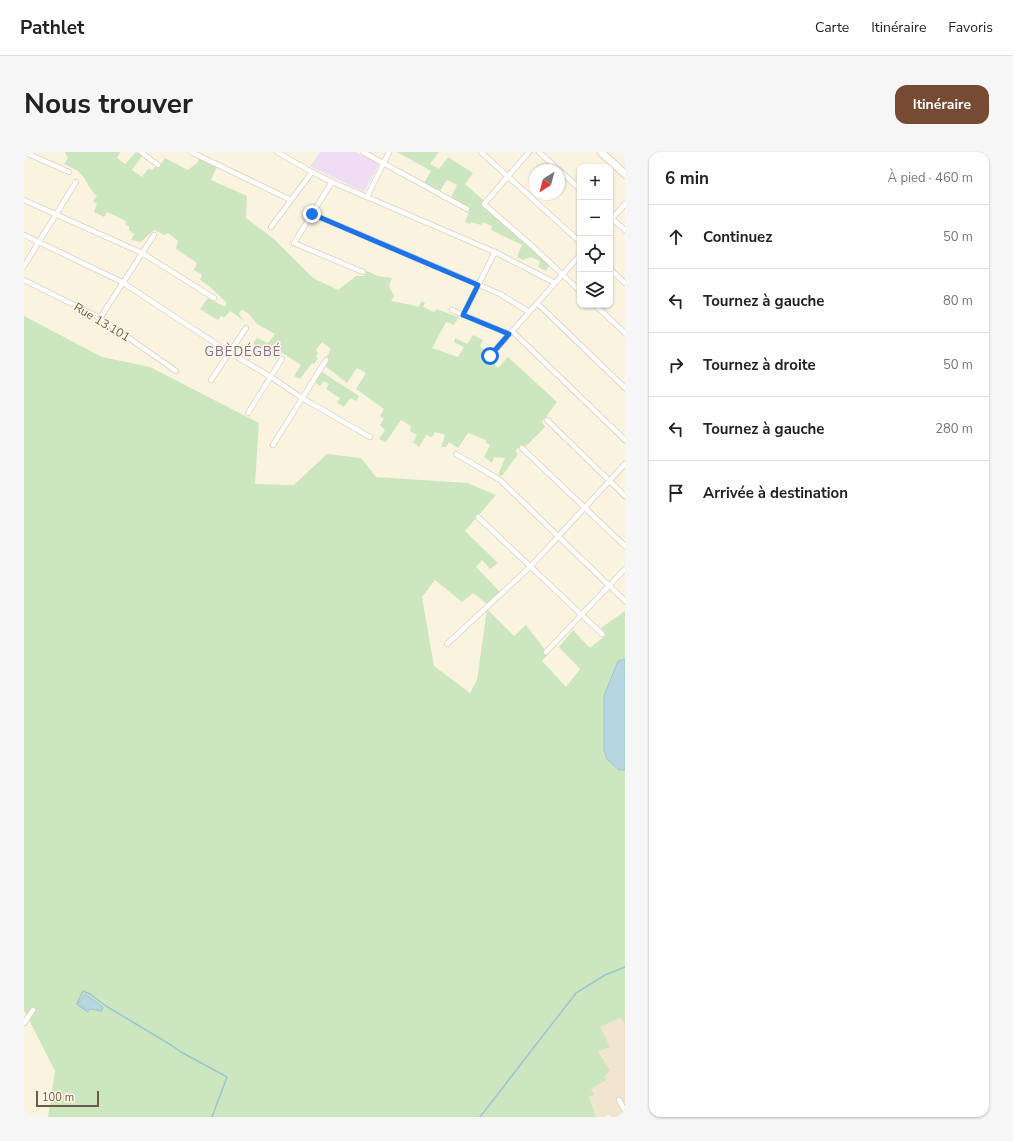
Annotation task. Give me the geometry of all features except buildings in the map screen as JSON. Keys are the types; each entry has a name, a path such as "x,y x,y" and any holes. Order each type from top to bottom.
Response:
{"main road":[{"path":"600,152 625,174"}],"street":[{"path":"24,152 69,172"},
{"path":"141,152 158,165"},
{"path":"191,152 291,200"},
{"path":"277,152 332,182 495,252 554,283"},
{"path":"363,152 467,209"},
{"path":"367,197 389,152"},
{"path":"481,152 577,239"},
{"path":"529,152 484,204 577,287"},
{"path":"539,152 577,186"},
{"path":"270,227 312,172"},
{"path":"24,266 76,182"},
{"path":"332,182 294,243 363,272"},
{"path":"24,200 142,253 214,298"},
{"path":"613,217 625,204"},
{"path":"312,214 500,294 529,312"},
{"path":"613,221 625,230"},
{"path":"24,235 122,282 230,353 271,377 302,398 370,437"},
{"path":"100,318 154,235"},
{"path":"463,315 495,252"},
{"path":"490,356 577,258"},
{"path":"613,272 625,283"},
{"name":"Rue 13.101","path":"24,280 100,318 176,371"},
{"path":"537,303 625,388"},
{"path":"598,308 625,333"},
{"path":"452,310 510,333 625,440"},
{"path":"212,380 246,328"},
{"path":"248,413 282,359"},
{"path":"273,445 326,360"},
{"path":"547,420 625,496"},
{"path":"522,448 625,546"},
{"path":"456,454 500,480 625,601"},
{"path":"447,644 531,566 625,464"},
{"path":"478,517 602,634"},
{"path":"546,652 625,569"},
{"path":"24,1023 33,1010"},
{"path":"619,1100 625,1111"}],"shaded area":[{"path":"320,152 356,152 379,164 364,192 310,166"},
{"path":"620,1018 625,1025 625,1117 611,1117 610,1114 604,1117 596,1117 589,1097 595,1095 591,1089 607,1080 604,1077 598,1052 600,1027"}],"green space":[{"path":"65,152 120,152 117,158 125,164 136,152 142,156 132,170 142,177 148,169 152,170 156,166 159,167 165,158 188,170 197,163 200,157 217,167 211,180 247,196 246,218 274,239 313,278 338,290 356,276 364,276 367,271 378,276 392,278 389,286 394,296 391,301 418,307 422,301 425,303 423,307 434,312 436,309 459,317 454,325 446,322 432,348 458,357 464,347 454,342 455,338 467,344 473,335 483,340 480,347 488,352 486,356 498,368 508,357 557,402 542,422 545,427 525,447 521,445 515,451 518,454 502,476 498,475 505,458 494,457 492,463 484,457 490,445 486,443 486,440 468,433 458,448 449,442 446,447 441,447 445,435 435,432 432,437 426,435 419,447 413,442 417,435 410,431 411,426 401,420 386,442 379,439 385,430 380,425 384,419 380,416 384,409 356,389 366,373 357,368 347,383 325,366 330,359 326,358 331,349 322,342 316,350 318,353 316,357 318,358 314,364 312,363 300,379 294,376 301,365 281,352 276,359 253,343 257,338 268,343 275,334 257,324 248,313 242,310 240,311 239,314 244,321 230,311 224,318 221,316 218,320 200,309 208,298 223,306 226,306 226,302 209,286 200,280 202,275 194,270 197,263 176,249 178,241 168,233 165,235 154,230 141,242 131,240 134,234 125,224 126,221 107,212 104,217 94,212 97,204 93,201 97,196 80,173 64,164 68,158"},
{"path":"397,152 439,152 430,164 439,169 448,157 473,173 465,184 483,200 481,203 549,265 546,271 538,267 540,261 531,257 523,260 517,257 522,245 491,230 492,226 483,222 481,225 465,222 470,209 451,197 457,185 447,180 440,191 424,183 431,171"},
{"path":"24,316 102,357 150,367 259,423 255,484 294,485 327,454 361,458 376,477 467,483 496,495 465,531 498,563 490,569 482,560 476,567 500,592 487,604 473,593 462,602 435,580 422,597 434,666 470,693 477,680 487,609 514,636 526,625 548,654 542,661 566,687 580,669 559,647 573,630 590,648 606,635 601,628 625,611 625,659 618,661 604,696 605,714 619,770 625,770 625,1025 620,1018 600,1027 610,1047 598,1052 610,1070 604,1077 607,1080 591,1089 595,1095 589,1097 596,1117 48,1117 55,1071 24,1010"},
{"path":"322,372 359,396 356,401 350,398 344,407 337,403 340,398 326,389 329,384 324,381 320,386 315,382"}],"water":[{"path":"625,659 625,770 619,770 607,759 604,750 604,696 618,661"},
{"path":"85,994 103,1007 102,1011 91,1009 88,1010 88,1012 85,1010 85,1008 79,1003"}],"waterway":[{"path":"480,1117 576,993 605,975 625,967"},
{"path":"85,1010 77,1004 83,991 181,1052 227,1077 212,1117"}],"district":[{"name":"GBÈDÉGBÉ","path":"243,352"}],"route":[{"path":"312,214 478,285 463,315 509,334 490,356"}]}
